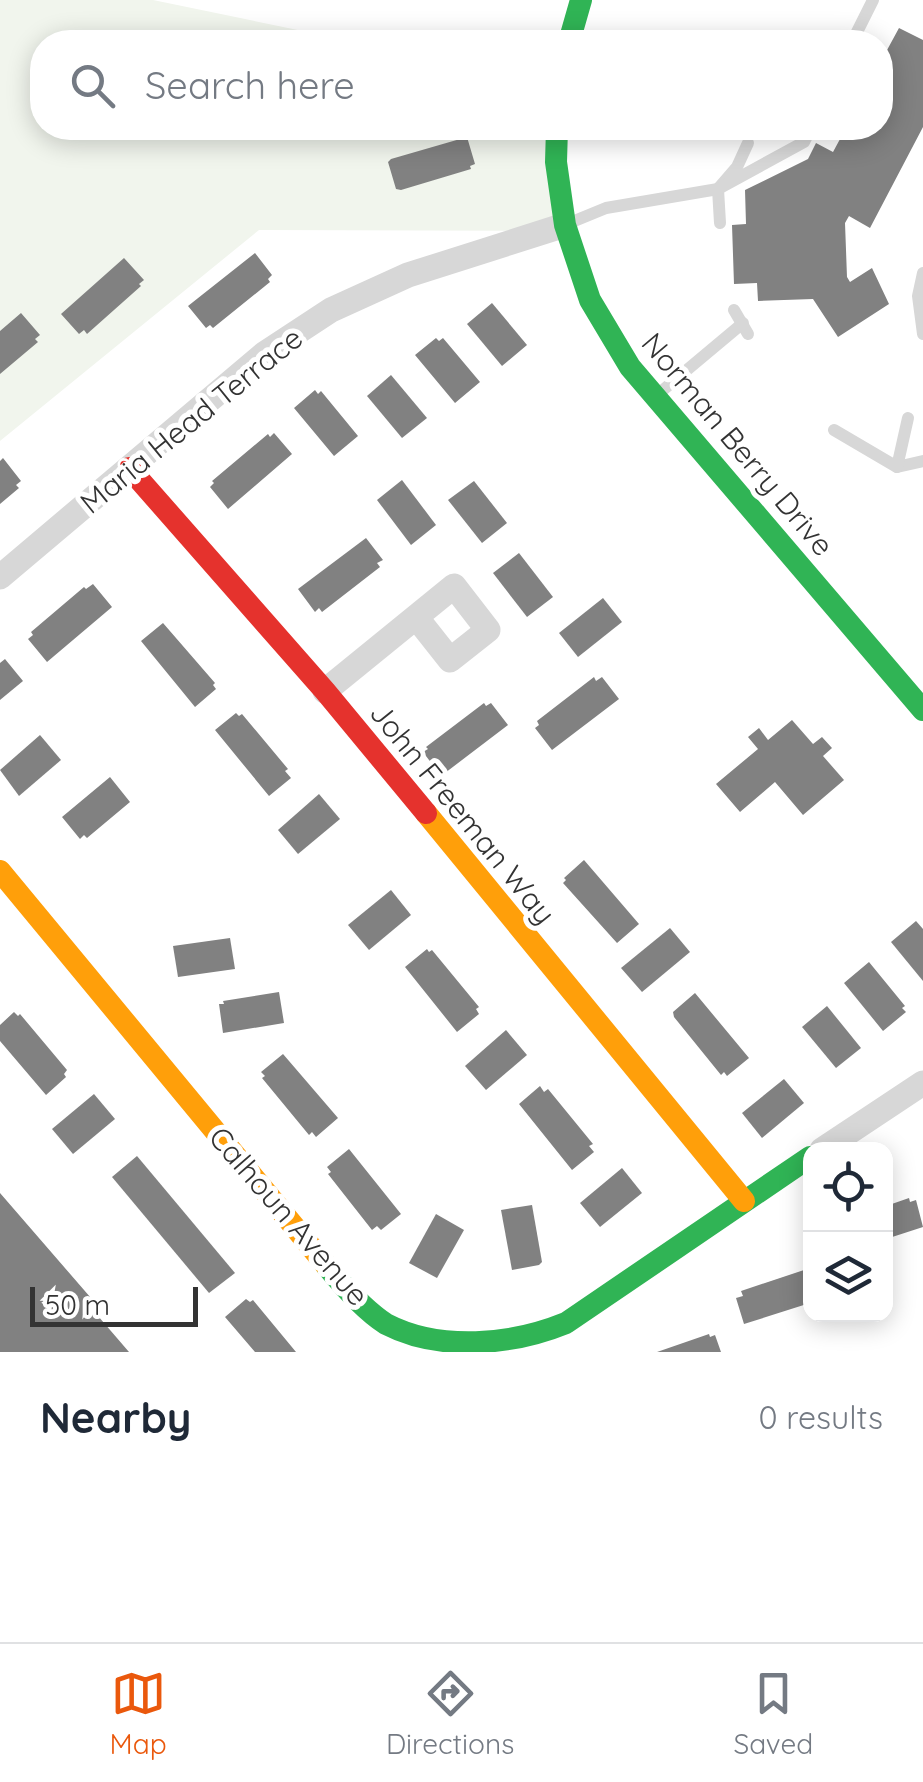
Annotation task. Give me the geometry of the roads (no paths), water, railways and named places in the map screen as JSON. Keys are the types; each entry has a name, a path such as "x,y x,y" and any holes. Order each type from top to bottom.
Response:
{"street":[{"path":"572,30 581,0"},
{"name":"Norman Berry Drive","path":"556,140 564,225 590,300 630,366 923,710"},
{"name":"Maria Head Terrace","path":"0,576 264,354 331,310 408,275 564,225"},
{"name":"John Freeman Way","path":"129,468 325,692 744,1202"},
{"path":"325,692 416,617"},
{"name":"Calhoun Avenue","path":"0,871 347,1291 389,1326 421,1341 485,1350 526,1342 566,1323 803,1162"},
{"path":"834,1142 923,1083"}],"lane":[{"path":"858,30 873,0"},
{"path":"564,225 606,208 718,189 805,140"},
{"path":"720,223 718,189 748,144"},
{"path":"923,273 918,296 923,334"},
{"path":"656,397 746,328 734,310"},
{"path":"897,468 908,418"},
{"path":"834,430 897,468 923,461"}]}
